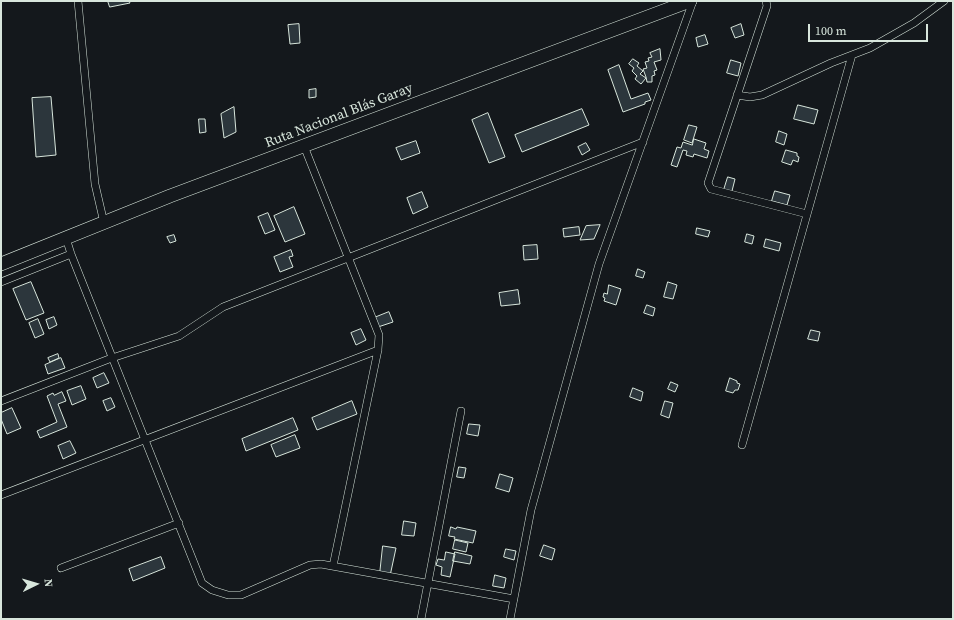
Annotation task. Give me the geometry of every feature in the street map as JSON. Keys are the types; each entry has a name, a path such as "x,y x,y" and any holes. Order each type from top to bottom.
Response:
{"highway":[{"name":"Ruta Nacional Blás Garay","path":"1,264 170,196 692,1"}],"street":[{"path":"78,1 95,184 104,223"},
{"path":"510,619 531,510 599,264 692,1"},
{"path":"766,1 767,6 708,183 711,189 807,214"},
{"path":"737,96 750,97 762,95 831,63 870,48 908,26 944,1"},
{"path":"742,445 852,55"},
{"path":"1,401 113,358 179,336 223,307 643,142"},
{"path":"304,146 379,335 378,350 333,566"},
{"path":"66,238 202,584 212,590 228,595 241,595 310,565 321,564 514,599"},
{"path":"1,282 71,254"},
{"path":"1,495 378,350"},
{"path":"421,619 461,411"},
{"path":"61,568 179,523"}],"building":[{"path":"108,1 129,1 130,3 110,7"},
{"path":"299,24 300,43 290,44 288,25"},
{"path":"741,24 744,35 735,38 731,28"},
{"path":"705,35 708,44 698,47 696,38"},
{"path":"660,49 661,60 654,62 657,70 654,71 655,75 652,76 652,82 647,82 643,69 647,68 645,62 649,61 648,58 652,57 650,53"},
{"path":"633,59 639,63 637,66 643,71 640,74 646,78 641,84 635,79 637,76 632,71 634,68 629,64"},
{"path":"731,60 741,63 738,76 727,73"},
{"path":"619,65 631,99 648,93 651,100 645,102 645,104 623,112 608,70"},
{"path":"316,89 316,97 309,98 309,90"},
{"path":"51,97 56,155 36,157 32,98"},
{"path":"798,105 818,110 814,124 794,119"},
{"path":"234,107 236,132 224,138 221,114"},
{"path":"582,109 589,125 522,152 515,135"},
{"path":"488,113 505,157 489,163 472,120"},
{"path":"199,119 205,119 206,132 200,133"},
{"path":"689,125 697,127 692,143 684,140"},
{"path":"779,131 787,134 784,145 776,142"},
{"path":"694,139 706,143 704,149 709,151 707,158 694,154 693,157 686,155 687,151 683,150 677,167 671,165 677,147 681,148 683,142 692,145"},
{"path":"416,141 420,153 401,160 396,148"},
{"path":"586,143 590,150 582,155 578,147"},
{"path":"786,150 797,153 797,156 799,157 798,162 793,160 791,165 782,162"},
{"path":"728,177 735,179 731,195 723,193"},
{"path":"775,191 790,195 787,205 772,201"},
{"path":"422,192 428,207 413,214 407,198"},
{"path":"294,207 305,234 285,242 274,216"},
{"path":"268,213 275,230 265,234 258,217"},
{"path":"600,225 594,239 580,240 586,226"},
{"path":"579,227 580,235 564,237 563,229"},
{"path":"697,228 710,231 708,237 696,234"},
{"path":"747,234 754,236 752,244 745,242"},
{"path":"174,235 176,241 170,243 167,237"},
{"path":"766,239 781,243 779,251 764,247"},
{"path":"537,245 538,259 524,260 523,246"},
{"path":"291,250 293,256 289,257 293,267 280,272 274,257"},
{"path":"638,269 645,272 643,278 636,276"},
{"path":"31,282 44,313 26,320 13,289"},
{"path":"668,282 677,285 673,299 664,297"},
{"path":"609,285 621,289 616,305 604,301 604,293 607,294"},
{"path":"518,290 520,304 501,306 499,293"},
{"path":"647,305 655,308 653,316 644,313"},
{"path":"389,312 393,322 378,327 374,318"},
{"path":"54,317 57,325 49,329 46,320"},
{"path":"38,319 44,334 35,338 29,323"},
{"path":"361,329 366,340 356,345 351,333"},
{"path":"811,330 820,332 818,341 808,339"},
{"path":"58,354 59,358 50,362 48,358"},
{"path":"61,358 65,368 48,374 45,365"},
{"path":"104,373 109,383 97,388 93,378"},
{"path":"730,378 740,384 738,390 735,390 733,393 726,391"},
{"path":"671,382 678,385 675,392 668,389"},
{"path":"81,386 86,399 72,405 67,391"},
{"path":"633,388 643,392 641,401 630,397"},
{"path":"62,392 66,401 58,404 67,427 40,438 37,431 57,422 47,396 53,393 54,395"},
{"path":"111,398 115,407 107,411 103,401"},
{"path":"352,401 357,414 317,430 312,418"},
{"path":"665,401 673,403 669,418 661,415"},
{"path":"12,408 21,428 7,434 1,419 1,413"},
{"path":"293,418 298,430 246,451 242,439"},
{"path":"469,424 480,425 478,436 467,434"},
{"path":"295,435 300,448 276,457 271,445"},
{"path":"70,441 76,453 63,459 58,446"},
{"path":"459,467 466,468 464,478 457,477"},
{"path":"500,474 513,478 509,492 496,488"},
{"path":"404,521 416,523 414,536 402,535"},
{"path":"451,527 476,531 473,543 454,539 455,537 449,536"},
{"path":"455,540 468,543 466,552 453,549"},
{"path":"544,545 555,549 552,560 540,556"},
{"path":"383,546 396,548 390,576 380,574"},
{"path":"506,549 516,551 514,560 504,557"},
{"path":"446,552 455,554 450,577 441,575 442,567 436,565 438,559 444,560"},
{"path":"455,552 472,556 470,564 453,561"},
{"path":"161,557 165,568 133,581 129,569"},
{"path":"495,575 506,578 504,588 493,586"}]}
